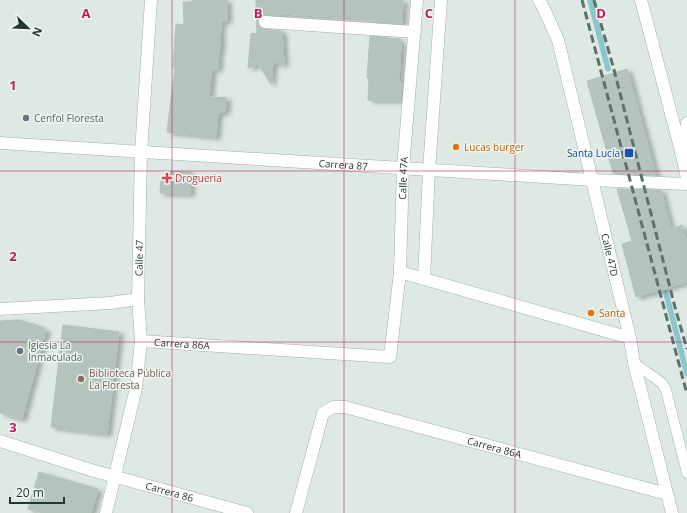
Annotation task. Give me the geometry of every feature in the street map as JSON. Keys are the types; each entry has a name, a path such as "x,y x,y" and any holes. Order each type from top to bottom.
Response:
{"street":[{"name":"Calle 47","path":"106,513 136,388 141,341 138,300 141,152 151,0"},
{"name":"Calle 47A","path":"390,357 400,272 403,168 417,0"},
{"path":"424,279 441,0"},
{"name":"Calle 47D","path":"539,0 544,6 558,40 630,338 634,363 672,513"},
{"path":"641,0 687,178"},
{"path":"265,22 414,32"},
{"path":"682,155 687,123"},
{"name":"Carrera 87","path":"0,143 592,180 687,184"},
{"path":"400,272 630,338"},
{"path":"0,309 138,300"},
{"name":"Carrera 86A","path":"141,341 390,357"},
{"name":"Carrera 86A","path":"296,513 323,413 333,407 345,407 667,494"},
{"name":"Carrera 86","path":"0,441 115,477 247,513"}],"lane":[{"path":"634,363 662,383 666,390 687,473"}],"building":[{"path":"192,0 227,0 227,21 221,21 218,69 212,69 209,97 227,98 225,112 218,113 216,137 167,132 175,67 173,67 176,24 184,25 183,2 192,2"},
{"path":"256,0 403,0 402,24 371,22 371,19 362,18 281,14 281,16 262,15 258,21 258,25 261,28 282,31 284,64 273,62 271,84 258,64 248,68 251,33 257,34"},
{"path":"370,36 400,39 399,81 402,82 401,100 368,100 369,78 367,78"},
{"path":"627,69 656,175 613,173 587,81"},
{"path":"171,171 191,172 190,194 160,193 161,179"},
{"path":"617,189 661,190 671,229 682,225 687,242 687,282 636,297 622,244 632,241"},
{"name":"Iglesia La Inmaculada","path":"19,320 37,325 46,330 22,419 0,413 0,321"},
{"path":"63,325 119,332 107,434 51,427"},
{"path":"39,472 98,489 91,513 43,513 28,509"}],"waterway":[{"path":"590,0 608,69"},
{"path":"666,293 687,374"}],"railway":[{"path":"582,0 687,394"},
{"path":"594,0 613,66 687,349"}],"place":[{"name":"Cenfol Floresta","path":"26,118"},
{"name":"Lucas burger","path":"456,147"},
{"name":"Santa Lucía","path":"629,153"},
{"name":"Drogueria","path":"167,178"},
{"name":"Santa","path":"591,313"},
{"name":"Iglesia La Inmaculada","path":"20,351"},
{"name":"Biblioteca Pública La Floresta","path":"81,379"}]}
